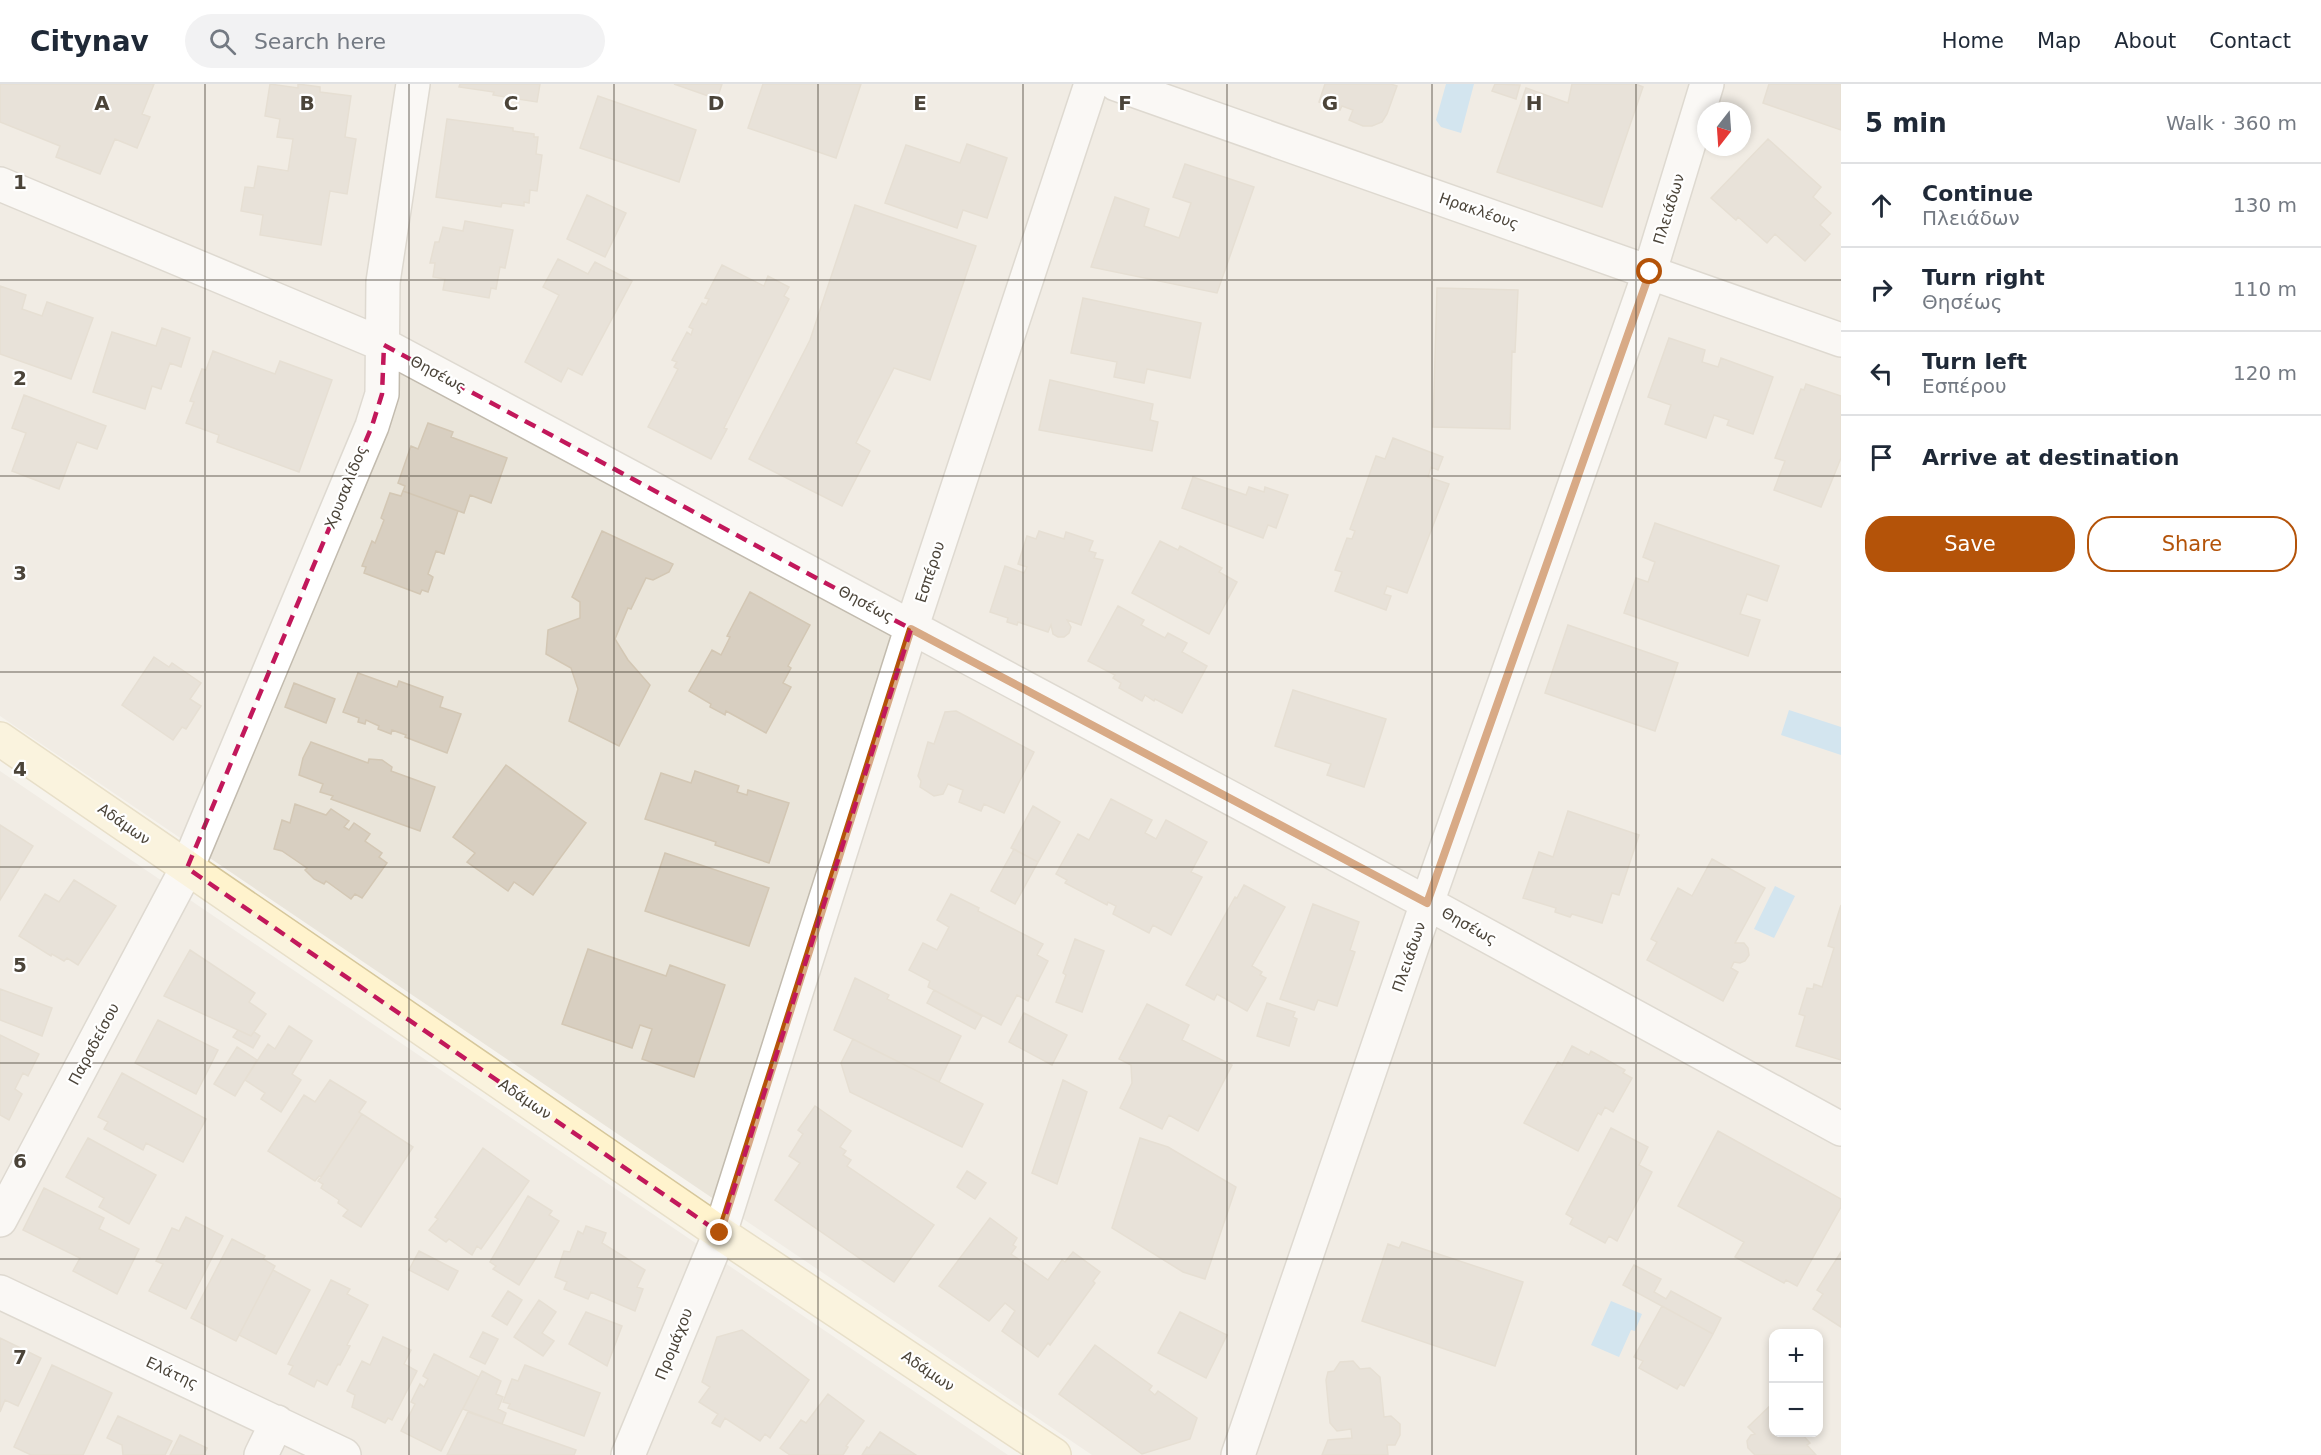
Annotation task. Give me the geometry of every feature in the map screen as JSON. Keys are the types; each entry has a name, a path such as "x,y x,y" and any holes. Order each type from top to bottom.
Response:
{"street":[{"name":"Χρυσαλίδος","path":"187,868 372,426 382,394 383,282 413,84"},
{"name":"Εσπέρου","path":"720,1233 911,629 1091,84"},
{"name":"Ηρακλέους","path":"1116,84 1841,340"},
{"name":"Πλειάδων","path":"1238,1455 1427,903 1650,272 1707,84"},
{"name":"Θησέως","path":"0,184 384,345 911,629 1427,903 1841,1129"},
{"name":"Αδάμων","path":"0,739 720,1233 1054,1455"},
{"name":"Παραδείσου","path":"0,1220 187,868"},
{"name":"Προμάχου","path":"628,1455 720,1233"},
{"name":"Ελάτης","path":"0,1292 344,1455"},
{"path":"261,1455 277,1422"}],"highlighted area":[{"path":"384,345 911,629 720,1233 187,868 372,426 382,394"}],"shaded area":[{"path":"0,84 1841,84 1841,1455 1092,1455 0,716"},
{"path":"0,771 1008,1455 0,1455"}],"water":[{"path":"1446,84 1474,84 1461,133 1441,127 1436,120"},
{"path":"1789,710 1841,727 1841,755 1781,735"},
{"path":"1775,886 1795,896 1774,938 1754,929"},
{"path":"1611,1301 1642,1314 1635,1331 1631,1330 1619,1357 1591,1345"}],"building":[{"path":"0,84 154,84 142,114 150,117 137,148 115,139 100,174 56,157 60,146 0,122"},
{"path":"270,84 298,88 298,84 320,87 320,92 351,96 345,137 356,139 347,194 330,191 321,245 260,235 263,215 241,211 245,187 254,188 258,166 288,171 293,139 277,137 280,119 265,116"},
{"path":"460,84 540,84 537,102 493,95 494,92 459,87"},
{"path":"674,84 722,84 717,99"},
{"path":"763,84 861,84 836,158 748,128"},
{"path":"1325,84 1391,84 1397,86 1382,122 1372,126 1363,126 1349,120 1353,110 1342,106 1340,110 1319,102"},
{"path":"1495,84 1520,85 1516,99 1492,91"},
{"path":"1572,84 1636,84 1643,87 1602,207 1497,172 1526,88 1568,103"},
{"path":"1769,84 1841,84 1841,130 1763,103"},
{"path":"598,96 696,130 679,182 580,148"},
{"path":"447,119 513,128 513,131 534,134 534,137 538,137 536,154 542,155 537,191 530,190 529,203 524,202 524,206 502,203 501,207 436,197"},
{"path":"1768,139 1821,187 1813,197 1831,213 1820,225 1830,234 1805,261 1775,234 1767,243 1738,217 1736,220 1711,198"},
{"path":"967,144 1007,158 987,218 963,210 957,228 885,203 906,145 960,163"},
{"path":"1185,164 1254,187 1217,293 1091,267 1115,197 1149,209 1144,226 1179,238 1191,203 1173,197"},
{"path":"587,195 626,213 605,257 567,239"},
{"path":"855,205 976,246 930,380 894,368 856,443 870,451 842,506 749,459 810,340"},
{"path":"465,221 513,230 505,268 500,267 496,289 491,288 489,298 443,290 445,279 433,277 435,263 430,263 435,242 439,242 443,227 463,231"},
{"path":"558,259 588,274 595,262 632,281 582,375 568,368 561,382 525,362 559,295 543,287"},
{"path":"722,265 764,286 768,276 789,287 784,296 789,299 724,428 727,429 711,459 648,427 678,369 674,367 677,362 672,360 687,332 691,335 693,329 689,327 702,303 706,305 709,299 705,298"},
{"path":"0,286 26,295 22,309 42,316 47,302 93,318 71,379 0,354"},
{"path":"1437,288 1518,290 1515,352 1512,351 1510,429 1433,427"},
{"path":"1083,298 1201,323 1190,378 1147,369 1144,383 1114,377 1117,362 1071,353"},
{"path":"162,328 190,338 181,367 170,363 161,389 152,386 145,409 93,392 112,332 156,346"},
{"path":"1669,338 1705,350 1702,362 1718,367 1721,358 1773,377 1753,434 1727,425 1729,420 1714,415 1706,438 1665,424 1671,405 1648,397"},
{"path":"213,351 275,374 280,361 332,380 299,472 217,442 219,435 186,423 194,402 190,401 202,369 206,370"},
{"path":"1050,380 1153,404 1150,420 1158,422 1152,451 1039,430"},
{"path":"1806,384 1841,396 1841,458 1821,507 1774,490 1785,461 1775,458 1801,389 1804,390"},
{"path":"24,395 106,426 97,449 77,442 59,489 12,471 26,433 12,428"},
{"path":"428,423 453,432 451,437 507,458 491,503 470,495 464,513 403,491 405,486 398,483 411,446 418,449"},
{"path":"1393,438 1443,457 1438,470 1431,467 1428,477 1449,484 1407,593 1387,586 1384,594 1391,596 1386,610 1335,591 1342,572 1335,570 1347,538 1352,539 1355,531 1350,529 1376,456 1385,459"},
{"path":"1193,477 1246,495 1249,487 1264,492 1265,487 1288,495 1276,528 1268,525 1263,538 1182,508"},
{"path":"403,491 458,511 444,554 436,551 428,574 433,577 428,592 422,590 420,594 364,573 366,567 362,566 372,541 375,543 384,520 381,518 390,493 401,496"},
{"path":"1655,523 1779,566 1767,601 1747,594 1740,614 1760,620 1748,656 1624,613 1636,578 1648,582 1655,562 1643,557"},
{"path":"602,531 673,564 669,572 653,580 646,578 631,609 628,608 615,639 628,660 650,685 619,746 569,721 578,689 571,668 546,654 548,630 580,618 580,602 572,597"},
{"path":"1039,531 1064,539 1066,532 1093,541 1089,551 1096,553 1094,558 1103,560 1081,625 1067,620 1071,627 1069,633 1064,637 1053,634 1051,625 1048,632 1018,622 1017,625 1007,622 1008,618 990,612 1005,566 1024,573 1027,567 1018,564 1027,536 1036,539"},
{"path":"1160,541 1178,550 1180,546 1222,568 1219,572 1237,582 1209,634 1132,593"},
{"path":"750,592 810,625 788,666 791,668 783,683 791,687 766,733 726,711 725,715 710,707 711,704 689,691 712,650 721,655 730,637 727,636"},
{"path":"1118,606 1144,620 1141,625 1165,638 1168,633 1187,643 1182,652 1207,666 1182,713 1145,695 1142,701 1119,688 1121,683 1113,678 1115,675 1088,661"},
{"path":"1568,625 1678,663 1655,731 1545,693"},
{"path":"154,657 169,667 172,663 201,683 190,699 201,706 186,729 182,727 173,740 122,705"},
{"path":"358,673 397,687 399,681 443,697 440,707 461,714 447,753 392,730 391,734 378,729 379,726 366,720 365,724 358,722 359,718 343,712"},
{"path":"294,683 335,699 326,723 285,707"},
{"path":"1293,690 1386,719 1364,787 1327,775 1331,764 1275,746"},
{"path":"956,711 1034,752 1004,813 984,804 981,811 959,802 963,790 948,784 943,794 934,796 920,787 921,781 918,776 928,742 934,744 945,712"},
{"path":"311,742 368,763 369,759 382,760 392,767 391,771 435,787 420,831 331,799 333,796 320,792 323,784 299,775 303,758"},
{"path":"506,765 586,823 533,895 514,882 508,891 467,862 475,853 453,837"},
{"path":"695,771 739,786 737,792 747,795 748,790 789,803 769,863 715,845 716,842 645,819 661,773 691,783"},
{"path":"1111,799 1152,820 1145,833 1156,839 1166,820 1207,842 1191,872 1202,877 1171,935 1153,925 1149,933 1113,914 1116,906 1108,902 1107,905 1065,883 1067,880 1056,874 1078,834 1089,840"},
{"path":"295,804 326,815 331,809 349,821 344,827 349,830 354,823 370,834 365,841 382,853 379,857 387,863 362,898 355,894 351,899 326,881 324,884 314,879 305,870 307,868 282,851 274,849 282,820 290,823"},
{"path":"1033,806 1060,822 1038,862 1011,848"},
{"path":"1568,811 1639,835 1619,895 1612,893 1602,923 1572,914 1570,917 1555,912 1556,908 1523,898 1539,852 1553,857"},
{"path":"0,825 33,846 0,900"},
{"path":"1014,849 1038,862 1015,904 991,891"},
{"path":"665,853 769,888 749,946 645,911"},
{"path":"1712,859 1765,888 1735,943 1744,943 1749,955 1745,961 1734,962 1731,968 1738,972 1723,1001 1647,960 1657,942 1651,939 1678,888 1692,896"},
{"path":"74,880 116,906 78,965 67,958 64,961 52,954 51,956 19,936 45,894 59,902"},
{"path":"1244,885 1285,907 1252,966 1262,972 1260,975 1266,978 1247,1011 1217,994 1214,1000 1186,985"},
{"path":"951,894 979,908 978,911 1043,944 1037,955 1048,961 1028,1001 1017,995 1001,1025 928,987 930,981 909,970 923,943 937,950 949,927 937,920"},
{"path":"1313,904 1359,922 1350,950 1355,952 1337,1006 1318,1000 1314,1010 1280,999"},
{"path":"1841,905 1841,1060 1796,1046 1805,1016 1799,1014 1807,988 1813,989 1814,984 1822,987 1834,948 1828,946"},
{"path":"1075,939 1104,951 1082,1012 1056,1002"},
{"path":"588,949 666,976 670,965 725,985 694,1077 642,1059 652,1029 640,1025 632,1048 562,1024"},
{"path":"190,950 255,993 249,1002 266,1014 251,1036 164,996"},
{"path":"855,978 889,995 887,999 961,1036 939,1082 834,1030"},
{"path":"0,989 52,1008 42,1036 0,1020"},
{"path":"934,990 982,1016 975,1029 927,1003"},
{"path":"1267,1003 1295,1012 1293,1017 1297,1019 1289,1046 1257,1036"},
{"path":"1147,1004 1189,1025 1182,1040 1232,1065 1198,1131 1169,1115 1162,1129 1120,1108 1132,1083 1131,1065 1119,1059"},
{"path":"1024,1013 1067,1035 1052,1065 1009,1042"},
{"path":"158,1020 218,1050 196,1094 135,1063"},
{"path":"289,1026 312,1041 292,1074 301,1080 281,1112 261,1099 265,1093 245,1080 268,1044 275,1049"},
{"path":"238,1030 251,1036 254,1032 260,1036 253,1048 233,1037"},
{"path":"0,1035 39,1054 28,1076 23,1073 15,1089 22,1094 9,1120 0,1115"},
{"path":"853,1039 983,1104 962,1147 850,1092 841,1063"},
{"path":"1572,1046 1589,1055 1591,1051 1625,1070 1623,1073 1632,1078 1613,1112 1605,1107 1601,1115 1598,1113 1578,1151 1524,1123 1558,1062 1562,1065"},
{"path":"237,1047 257,1060 235,1096 214,1084"},
{"path":"122,1073 206,1119 183,1162 146,1143 143,1150 104,1129 108,1122 98,1117"},
{"path":"330,1080 366,1102 359,1112 362,1114 321,1177 319,1176 315,1181 268,1151 304,1095 315,1102"},
{"path":"1063,1080 1087,1092 1057,1184 1032,1173"},
{"path":"815,1106 851,1131 840,1147 846,1151 843,1155 851,1160 847,1166 934,1225 894,1282 775,1200 800,1163 789,1156 803,1134 798,1130"},
{"path":"362,1114 413,1147 361,1227 343,1216 348,1210 338,1203 339,1200 321,1188 323,1184 318,1181"},
{"path":"1611,1128 1648,1147 1639,1165 1652,1172 1617,1241 1609,1236 1605,1243 1570,1224 1573,1218 1566,1214"},
{"path":"1718,1131 1841,1199 1841,1207 1797,1286 1786,1280 1784,1283 1735,1257 1744,1242 1678,1206"},
{"path":"88,1138 156,1175 129,1224 99,1207 104,1198 66,1177"},
{"path":"1140,1138 1168,1147 1236,1187 1205,1279 1183,1272 1112,1228"},
{"path":"483,1148 529,1181 481,1249 477,1246 472,1255 449,1239 446,1242 429,1230 438,1219 435,1217"},
{"path":"967,1171 986,1183 975,1199 957,1187"},
{"path":"44,1188 104,1218 99,1229 139,1249 117,1294 73,1271 80,1258 23,1230"},
{"path":"528,1196 552,1211 549,1215 559,1221 519,1285 493,1269 496,1266 490,1262"},
{"path":"186,1217 223,1236 186,1309 149,1291 163,1264 156,1261 172,1228 179,1231"},
{"path":"990,1218 1017,1238 1013,1245 1016,1247 1011,1254 1048,1280 1062,1260 1065,1262 1073,1252 1100,1272 1093,1281 1095,1283 1050,1345 1048,1343 1038,1357 1002,1331 1015,1311 1005,1303 989,1321 939,1286"},
{"path":"586,1226 606,1233 602,1243 645,1270 637,1287 643,1289 635,1311 591,1292 588,1299 564,1289 567,1282 555,1277 564,1251 570,1252 578,1231 583,1234"},
{"path":"232,1239 265,1256 263,1259 275,1266 236,1341 191,1318"},
{"path":"1402,1242 1523,1282 1495,1366 1362,1321 1388,1244 1399,1248"},
{"path":"419,1251 458,1271 448,1290 409,1270"},
{"path":"1841,1252 1841,1327 1813,1309 1823,1294 1817,1290"},
{"path":"1634,1265 1661,1279 1654,1292 1666,1299 1671,1291 1721,1318 1713,1334 1623,1285"},
{"path":"273,1270 310,1290 276,1354 239,1335"},
{"path":"331,1280 350,1289 347,1294 368,1305 347,1345 350,1346 327,1385 317,1380 314,1387 289,1374 293,1366 288,1364"},
{"path":"508,1291 522,1300 507,1325 492,1316"},
{"path":"539,1300 556,1312 542,1333 554,1341 543,1356 514,1337"},
{"path":"1662,1306 1713,1334 1684,1386 1680,1384 1677,1389 1639,1368 1643,1361 1634,1357"},
{"path":"586,1312 622,1326 607,1366 569,1344"},
{"path":"1180,1312 1227,1335 1206,1378 1158,1353"},
{"path":"742,1330 809,1380 770,1438 765,1434 760,1441 725,1418 720,1427 712,1423 718,1414 699,1402 710,1387 702,1382 717,1337"},
{"path":"483,1332 498,1339 485,1364 470,1357"},
{"path":"383,1337 411,1350 404,1364 417,1371 392,1420 388,1418 385,1423 352,1407 355,1395 347,1391 362,1361 370,1365"},
{"path":"0,1338 41,1358 18,1406 5,1400 0,1412"},
{"path":"1095,1345 1152,1386 1149,1390 1155,1395 1158,1391 1197,1418 1190,1439 1142,1454 1059,1394"},
{"path":"434,1354 479,1377 441,1451 401,1431 415,1404 411,1402 420,1384 424,1387 428,1379 423,1376"},
{"path":"1353,1361 1360,1369 1370,1368 1380,1377 1384,1417 1391,1416 1400,1424 1400,1435 1395,1445 1387,1445 1388,1455 1322,1455 1328,1440 1352,1438 1351,1429 1337,1431 1330,1423 1326,1380 1328,1372 1334,1371 1340,1362"},
{"path":"52,1365 112,1393 83,1455 31,1455 14,1447"},
{"path":"525,1365 600,1393 584,1436 508,1408 510,1404 503,1402 512,1379 518,1381"},
{"path":"482,1371 501,1381 496,1394 503,1397 498,1409 506,1413 502,1424 463,1409"},
{"path":"828,1394 864,1421 846,1446 848,1447 843,1455 790,1455 780,1448 801,1420 806,1423"},
{"path":"1769,1407 1769,1437 1805,1437 1810,1443 1807,1445 1816,1455 1755,1455 1748,1448 1747,1441 1751,1435 1755,1434 1748,1427"},
{"path":"468,1412 576,1450 574,1455 447,1455"},
{"path":"118,1416 172,1441 165,1455 123,1455 122,1445 107,1438"},
{"path":"880,1432 916,1455 862,1455"},
{"path":"180,1435 207,1448 205,1455 170,1455"}],"route":[{"path":"720,1233 911,629 1427,903 1650,272"}]}
